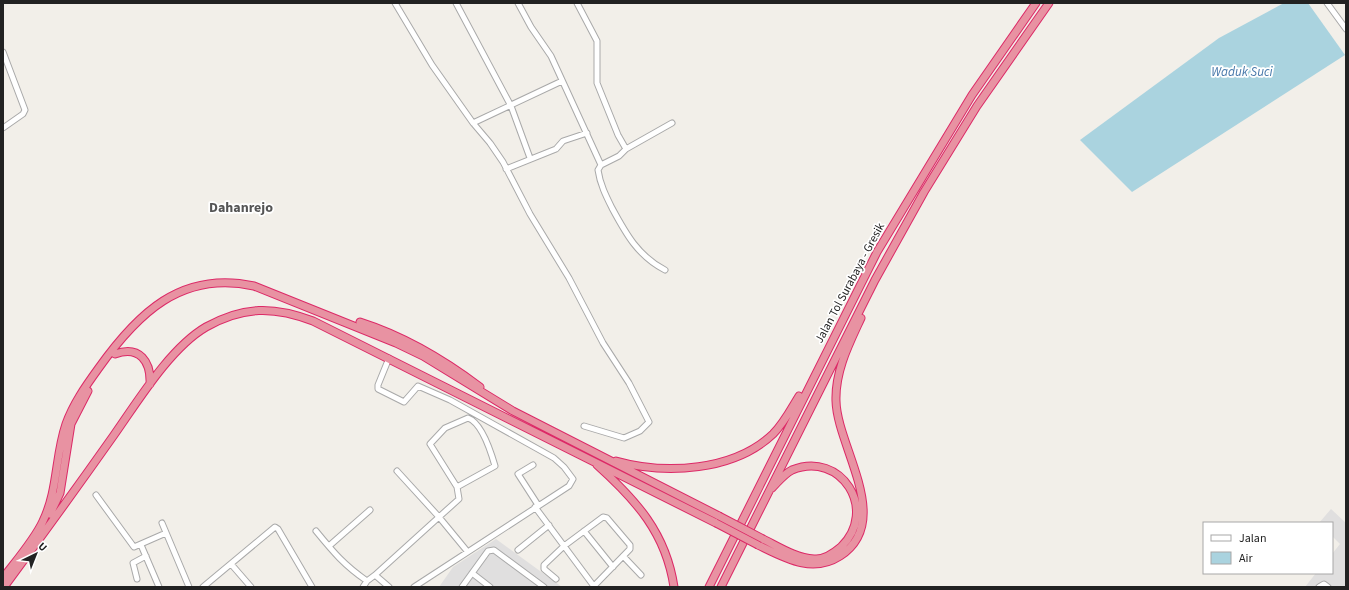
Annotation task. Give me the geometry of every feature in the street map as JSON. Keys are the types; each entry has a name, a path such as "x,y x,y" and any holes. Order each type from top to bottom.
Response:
{"highway":[{"name":"Jalan Tol Surabaya - Gresik","path":"709,587 831,340 868,269 972,95 1036,3"},
{"name":"Jalan Tol Surabaya - Gresik","path":"721,587 766,494 875,280 924,192 977,106 1049,3"},
{"path":"43,523 52,498 61,445 71,411 108,355 147,311 174,294 209,283 223,282 254,286 306,307 362,323 401,338 448,363 513,411 718,520 758,545 792,561 805,565 820,564 834,560 842,554 858,535 862,525 862,495 839,425 836,395 842,362 875,280"},
{"path":"3,578 14,568 150,384 189,339 205,328 230,316 265,310 289,312 313,321 590,459 718,520 799,556 815,559 822,558 837,550 845,543 854,530 857,518 856,500 851,488 839,476 825,469 807,467 792,470 766,494"},
{"path":"4,587 14,568 43,523 53,511 59,498 69,432 75,416 88,391 147,311"},
{"path":"601,457 629,465 683,468 716,462 744,454 758,446 785,420 831,340"},
{"path":"115,354 130,351 143,358 150,370 150,384"},
{"path":"590,459 620,485 650,522 666,551 674,587"},
{"path":"3,574 14,568"},
{"path":"9,587 14,568"}],"street":[{"path":"395,3 432,65 473,123 490,143 506,169 530,214 570,278 603,343 629,383 650,422 640,431 624,438 584,426"},
{"path":"456,3 511,106 530,158"},
{"path":"518,3 531,27 551,56 602,165"},
{"path":"577,3 597,41 597,84 618,135 626,149"},
{"path":"1327,3 1345,26"},
{"path":"3,52 25,110 23,114 3,128"},
{"path":"473,123 562,81"},
{"path":"666,270 650,261 639,251 625,232 600,183 598,170 602,165 619,156 626,149 672,123"},
{"path":"506,169 530,158 556,149 563,141 587,134"},
{"path":"389,358 378,385 378,390 404,402 416,387 421,387 450,400 554,458 570,473 573,482 414,587"},
{"path":"363,587 459,499 458,487 430,444 445,428 468,418 475,422 480,428 495,466 458,487"},
{"path":"533,465 518,474 549,525 564,546 594,586 630,549 630,545 605,517 564,546 543,567 556,579"},
{"path":"397,471 468,551"},
{"path":"96,495 134,547 166,533"},
{"path":"329,546 370,510"},
{"path":"162,523 189,587"},
{"path":"518,550 549,525"},
{"path":"203,587 275,527 312,587"},
{"path":"316,531 342,562 368,581"},
{"path":"584,531 613,567"},
{"path":"141,545 159,587"},
{"path":"462,587 488,551 494,550 544,587"},
{"path":"137,579 132,563 146,556"},
{"path":"623,556 641,575"},
{"path":"231,564 251,587"},
{"path":"472,573 490,587"},
{"path":"375,575 389,587"},
{"path":"1319,587 1324,584 1328,587"}],"shaded area":[{"path":"1331,509 1346,523 1346,587 1305,587 1315,574 1333,574 1333,553 1340,544 1333,537 1333,522 1320,522"},
{"path":"496,539 562,587 439,587 453,567"}],"water":[{"name":"Waduk Suci","path":"1284,3 1308,3 1345,55 1132,192 1080,140 1219,38"}],"district":[{"name":"Dahanrejo","path":"241,208"}]}
